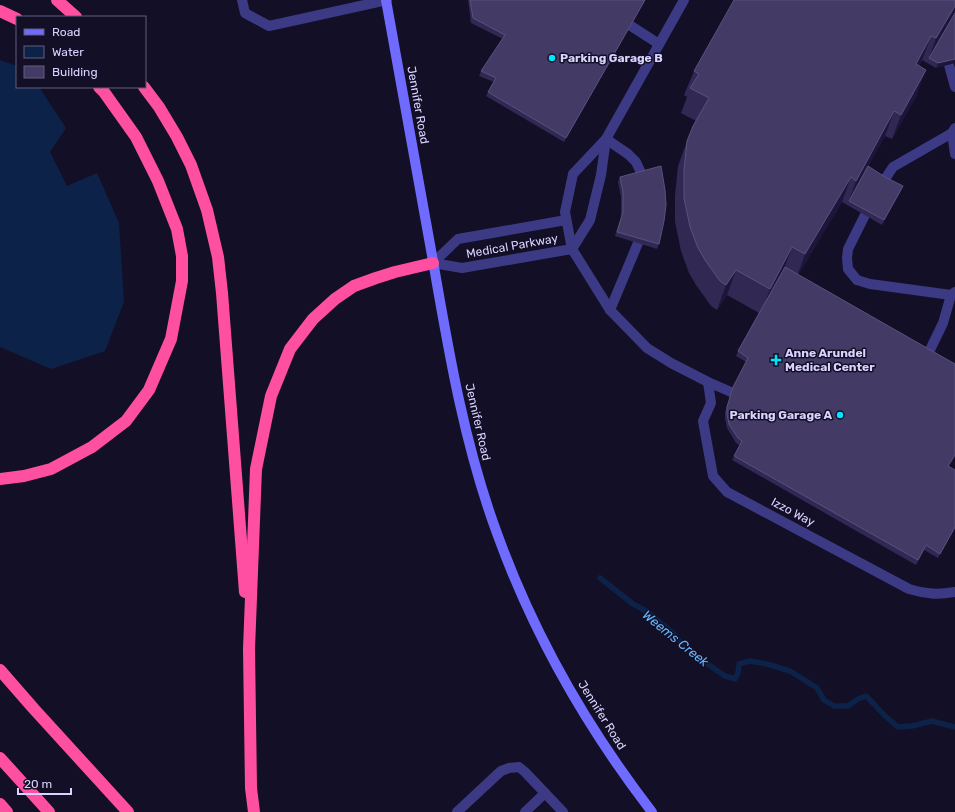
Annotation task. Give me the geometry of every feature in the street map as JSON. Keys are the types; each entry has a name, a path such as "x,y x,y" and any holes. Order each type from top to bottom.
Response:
{"highway":[{"path":"57,0 75,16"},
{"path":"0,11 16,19"},
{"path":"0,479 24,476 51,469 92,447 126,421 149,390 171,339 182,281 182,256 177,229 158,181 136,137 100,88"},
{"path":"145,88 159,107 177,137 191,166 207,210 218,257 249,649"},
{"path":"254,812 251,788 249,649 256,469 271,396 290,350 313,319 335,299 354,286 395,272 433,263"},
{"path":"0,670 128,812"},
{"path":"0,758 49,812"},
{"path":"0,804 7,812"}],"street":[{"path":"242,0 245,13 269,26 386,0"},
{"name":"Jennifer Road","path":"386,0 443,321 463,417 486,504 525,602 559,669 597,734 652,812"},
{"name":"Medical Parkway","path":"684,0 606,139 574,174 565,212 572,249 610,310 647,348 671,363 731,392"},
{"path":"631,26 659,44"},
{"path":"949,64 955,87"},
{"path":"884,182 893,167 954,131 955,154"},
{"path":"606,139 628,154 636,162 642,175"},
{"name":"Medical Parkway","path":"433,263 462,268 572,249 590,220 601,175 606,139"},
{"path":"865,215 848,248 846,258 848,269 856,280 870,284 953,294 943,323 928,354"},
{"name":"Medical Parkway","path":"433,263 458,239 566,220"},
{"path":"610,310 638,243"},
{"name":"Izzo Way","path":"708,382 711,403 703,420 713,476 728,492 909,589 923,593 940,594 955,592"},
{"path":"457,812 501,771 519,767 562,812"},
{"path":"524,812 545,793"}],"water":[{"path":"0,60 16,66 16,88 40,88 66,128 50,152 67,186 97,173 119,223 124,302 105,351 51,369 0,347"}],"building":[{"name":"Parking Garage B","path":"470,0 645,0 566,138 488,92 496,78 481,71 505,35 473,18"},
{"path":"734,0 955,0 955,6 936,38 931,36 916,64 926,70 901,115 894,111 856,181 851,177 805,254 792,247 770,289 736,270 726,285 720,281 698,248 690,227 684,198 684,170 687,141 693,126 709,98 690,88 699,74 694,71"},
{"path":"955,13 955,59 938,63 929,58"},
{"path":"661,166 666,205 659,244 617,232 623,212 623,192 620,177"},
{"path":"868,166 903,186 884,220 849,201"},
{"name":"Parking Garage A","path":"785,267 955,364 955,455 948,466 955,470 955,527 940,554 926,545 918,560 734,456 742,441 738,438 729,424 727,407 733,387 748,358 738,351"}],"waterway":[{"name":"Weems Creek","path":"600,578 633,604 648,612 673,633 683,646 725,676 735,679 738,673 739,664 750,661 767,664 790,671 806,681 817,688 824,700 834,706 848,706 858,699 866,696 898,727 912,726 932,721 955,727"}],"place":[{"name":"Parking Garage B","path":"552,58"},
{"name":"Anne Arundel Medical Center","path":"776,360"},
{"name":"Parking Garage A","path":"840,415"}]}
